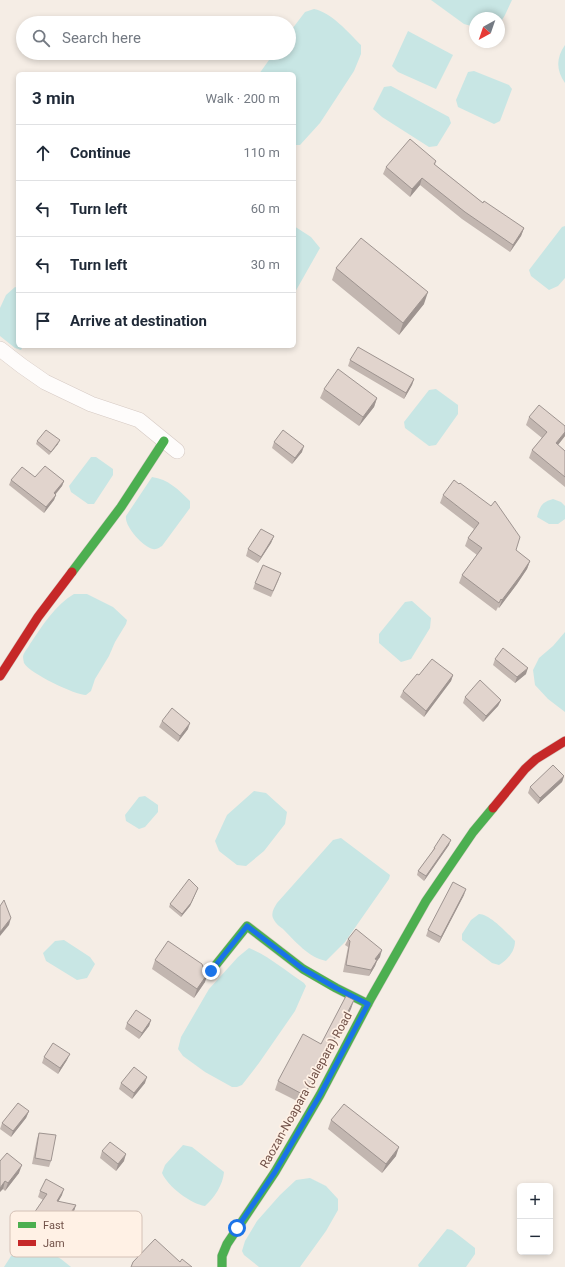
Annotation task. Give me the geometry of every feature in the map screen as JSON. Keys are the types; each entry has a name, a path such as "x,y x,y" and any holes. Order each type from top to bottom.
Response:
{"main road":[{"path":"0,676 38,617 121,507 164,441"},
{"name":"Raozan-Noapara (Jalepara) Road","path":"222,1267 221,1262 224,1250 265,1187 320,1095 368,1004 426,900 473,832 525,769 536,759 565,741"},
{"path":"211,971 247,926 303,969 368,1004"},
{"path":"215,1267 224,1250"}],"street":[{"path":"0,349 45,382 91,404 139,420 177,451"}],"water":[{"path":"431,0 512,0 505,15 505,12 469,12 469,25 464,24"},
{"path":"314,9 327,14 361,45 361,54 354,71 320,123 300,145 296,145 296,72 260,72 269,60 296,60 296,24 305,12"},
{"path":"408,31 453,55 436,89 398,72 392,66"},
{"path":"565,45 565,83 560,73 558,64 560,55"},
{"path":"474,71 509,85 512,89 500,121 494,124 458,107 456,100 468,72"},
{"path":"391,86 449,117 451,123 437,146 429,147 382,117 373,109 384,87"},
{"path":"565,226 565,278 558,286 549,290 531,276 529,270 562,227"},
{"path":"296,227 311,237 320,248 296,290"},
{"path":"16,287 16,348 22,348 21,350 15,348 0,336 0,308 6,295"},
{"path":"436,389 458,405 458,414 436,445 429,446 405,428 404,422 429,390"},
{"path":"91,457 96,457 113,469 113,475 94,504 88,504 71,492 69,486"},
{"path":"152,477 168,483 190,501 190,508 162,546 157,549 149,547 135,536 126,520 126,516"},
{"path":"553,499 561,502 565,506 565,519 558,524 549,524 537,517 542,505"},
{"path":"74,594 87,594 113,607 127,620 109,656 95,679 91,691 86,695 72,691 43,678 24,663 23,658 26,650 49,616"},
{"path":"412,601 431,618 430,628 411,659 401,662 379,643 379,634 405,602"},
{"path":"565,632 565,712 548,699 535,685 533,670 539,658 553,646"},
{"path":"254,791 266,793 287,812 285,824 264,851 246,866 237,865 219,851 215,841 227,815"},
{"path":"145,796 158,805 158,812 145,827 139,829 126,821 125,815 139,797"},
{"path":"341,838 390,875 389,879 345,942 326,961 308,953 276,923 272,913 277,903 333,840"},
{"path":"479,914 488,917 515,941 514,949 510,955 499,965 492,963 462,940 462,934 471,920"},
{"path":"64,940 90,957 95,964 87,978 77,980 46,961 43,953 55,941"},
{"path":"249,948 270,959 304,983 306,986 295,1011 259,1063 242,1085 232,1087 205,1072 183,1056 178,1049 181,1037 209,989 238,957"},
{"path":"183,1145 192,1147 224,1172 218,1191 205,1206 199,1205 180,1194 169,1184 162,1173 165,1165"},
{"path":"310,1178 326,1186 338,1199 338,1210 326,1231 300,1267 259,1267 244,1255 242,1251 245,1241 257,1221 280,1195 296,1180"},
{"path":"447,1229 452,1230 475,1248 475,1254 466,1267 419,1267 418,1265"},
{"path":"10,1257 58,1257 71,1267 4,1267"}],"building":[{"path":"410,139 436,161 434,164 483,203 484,201 524,228 513,245 465,212 422,178 412,189 386,167"},
{"path":"361,238 428,292 403,323 336,268"},
{"path":"358,347 414,379 406,393 350,360"},
{"path":"338,369 377,398 363,417 324,389"},
{"path":"539,405 565,426 565,432 556,443 565,451 565,477 532,450 547,432 529,417"},
{"path":"46,430 60,440 51,452 37,441"},
{"path":"283,430 304,446 295,458 274,442"},
{"path":"45,466 64,481 54,493 56,495 46,507 11,480 22,467 35,477"},
{"path":"454,480 491,506 495,501 520,537 516,550 530,561 499,603 462,575 482,548 468,538 479,523 443,495"},
{"path":"261,529 274,536 261,557 248,549"},
{"path":"263,565 281,573 273,591 255,583"},
{"path":"503,648 528,668 517,677 495,659"},
{"path":"432,659 453,675 426,711 403,691"},
{"path":"480,680 501,700 486,716 465,697"},
{"path":"172,708 190,723 180,736 162,721"},
{"path":"553,765 564,776 540,798 530,787"},
{"path":"443,834 451,840 426,876 418,871 435,848"},
{"path":"189,879 198,888 191,903 182,914 170,904"},
{"path":"453,882 466,889 441,937 428,930"},
{"path":"4,900 11,918 0,932 0,906"},
{"path":"356,929 382,950 375,959 377,960 371,970 346,965 350,941 348,939"},
{"path":"168,941 202,964 208,973 197,989 155,960"},
{"path":"346,996 354,1000 304,1095 278,1081 303,1034 321,1044"},
{"path":"136,1010 151,1020 142,1033 127,1023"},
{"path":"53,1043 70,1054 60,1068 44,1057"},
{"path":"134,1067 147,1077 134,1093 121,1083"},
{"path":"18,1103 29,1111 13,1131 2,1123"},
{"path":"344,1104 399,1147 386,1164 331,1120"},
{"path":"39,1133 56,1135 51,1161 35,1158"},
{"path":"110,1142 126,1154 118,1164 102,1151"},
{"path":"7,1153 22,1165 8,1183 5,1181 0,1188 0,1161"},
{"path":"46,1179 64,1189 57,1201 76,1205 72,1211 35,1211 47,1194 40,1191"},
{"path":"155,1239 180,1262 182,1259 192,1267 131,1267 138,1257 142,1257 142,1253"}],"traffic: fast":[{"path":"72,572 121,507 164,441"},
{"path":"222,1267 222,1256 227,1244 275,1172 320,1095 371,998 426,901 473,832 493,808"},
{"path":"211,971 247,926 303,969 368,1004"}],"traffic: jam":[{"path":"0,676 38,617 72,572"},
{"path":"493,808 525,769 536,759 565,741"}],"route":[{"path":"211,971 247,926 303,969 368,1004 320,1095 275,1172 237,1228"}]}
